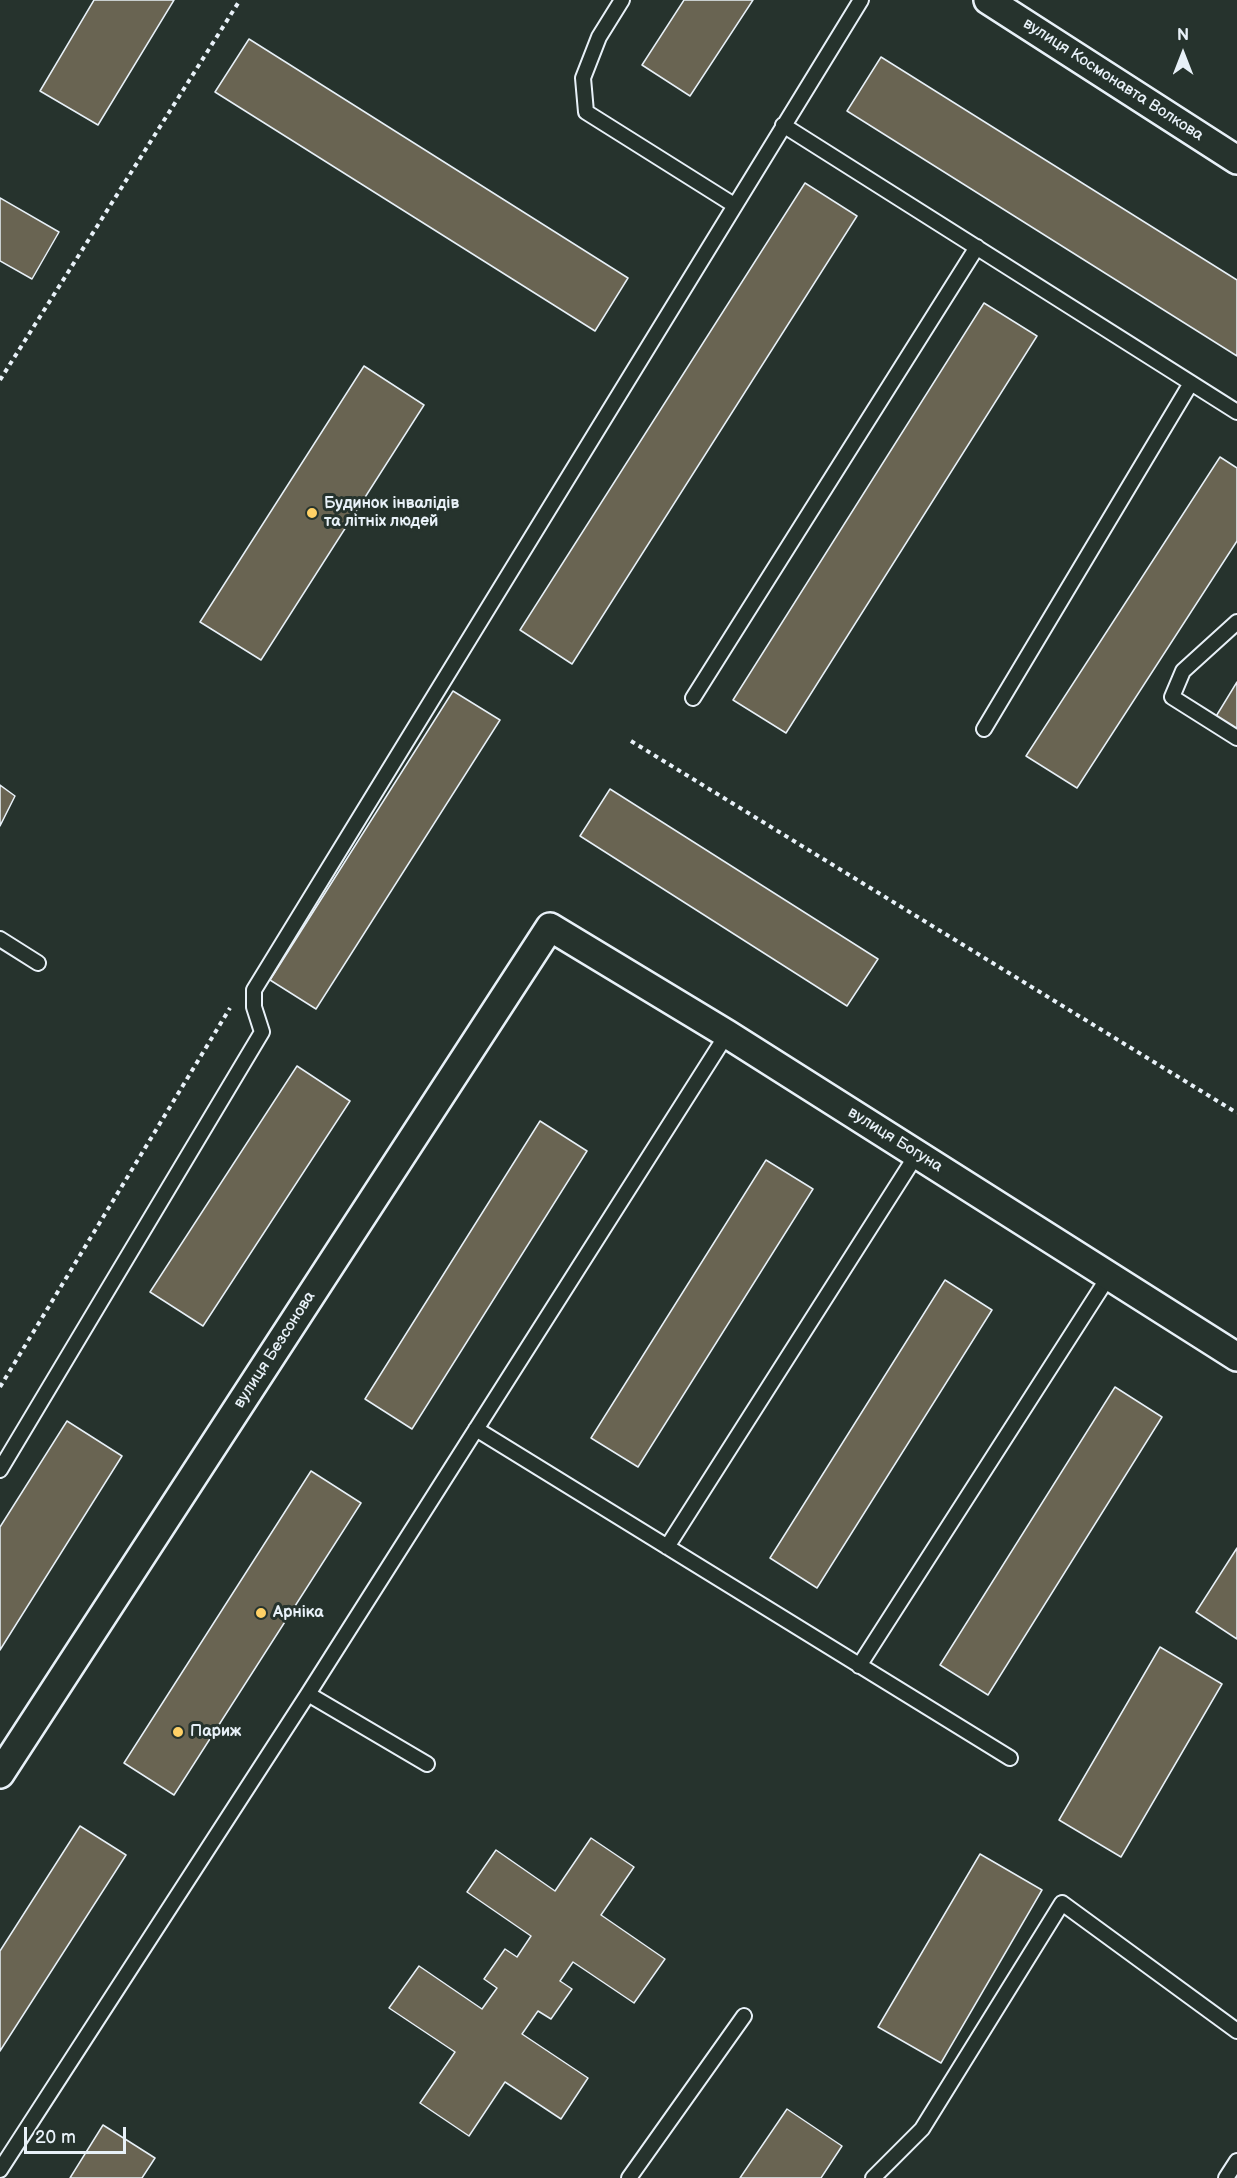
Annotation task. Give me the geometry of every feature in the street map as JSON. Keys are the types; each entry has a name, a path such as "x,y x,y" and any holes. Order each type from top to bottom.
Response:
{"street":[{"name":"вулиця Космонавта Волкова","path":"988,0 1237,160"},
{"name":"вулиця Богуна","path":"550,927 727,1034 1237,1357"},
{"name":"вулиця Безсонова","path":"0,1774 550,927"}],"lane":[{"path":"622,0 599,37 583,78 586,112 734,206"},
{"path":"0,1470 262,1032 254,1007 254,990 861,0"},
{"path":"783,125 1237,412"},
{"path":"693,698 977,248"},
{"path":"984,729 1191,383"},
{"path":"1237,622 1183,671 1172,697 1237,738"},
{"path":"0,939 38,963"},
{"path":"0,2169 308,1694 727,1034"},
{"path":"667,1547 917,1154"},
{"path":"859,1666 1109,1276"},
{"path":"476,1429 1010,1758"},
{"path":"308,1694 427,1764"},
{"path":"873,2178 922,2129 1062,1903 1237,2031"},
{"path":"629,2178 744,2016"},
{"path":"1226,2178 1237,2161"}],"path":[{"path":"0,380 240,0"},
{"path":"631,741 1237,1113"}],"building":[{"path":"94,0 174,0 98,125 40,91"},
{"path":"684,0 753,0 690,96 642,65"},
{"path":"249,39 628,278 595,331 215,92"},
{"path":"881,57 1237,280 1237,356 847,111"},
{"path":"805,183 857,216 572,664 520,630"},
{"path":"0,198 59,232 32,279 0,261"},
{"path":"984,303 1037,336 786,733 733,700"},
{"name":"Будинок інвалідів та літніх людей","path":"364,366 424,405 261,660 200,622"},
{"path":"1220,457 1237,468 1237,541 1077,788 1026,756"},
{"path":"1237,682 1237,732 1215,718"},
{"path":"453,691 500,720 316,1009 270,980"},
{"path":"0,785 15,796 0,826"},
{"path":"610,789 878,959 847,1006 580,836"},
{"path":"297,1066 350,1101 203,1326 150,1292"},
{"path":"540,1121 587,1151 412,1429 365,1399"},
{"path":"766,1160 813,1189 638,1467 591,1438"},
{"path":"945,1280 992,1310 817,1588 770,1558"},
{"path":"1115,1387 1162,1417 988,1695 940,1665"},
{"path":"67,1421 122,1456 0,1650 0,1527"},
{"path":"311,1471 361,1503 174,1795 124,1763"},
{"path":"1237,1548 1237,1639 1196,1612"},
{"path":"1160,1647 1222,1684 1121,1857 1059,1820"},
{"path":"80,1826 126,1855 0,2051 0,1951"},
{"path":"591,1838 634,1867 601,1915 665,1959 634,2003 573,1962 560,1981 572,1989 551,2019 538,2011 522,2034 588,2078 561,2119 505,2082 469,2136 420,2103 455,2052 389,2008 419,1966 482,2009 497,1988 484,1979 505,1949 517,1957 531,1936 467,1892 496,1850 555,1891"},
{"path":"980,1854 1042,1890 941,2063 878,2027"},
{"path":"787,2109 842,2146 821,2178 740,2178"},
{"path":"103,2125 155,2158 142,2178 70,2178"}],"place":[{"name":"Будинок інвалідів та літніх людей","path":"312,513"},
{"name":"Арніка","path":"261,1613"},
{"name":"Париж","path":"178,1732"}]}
